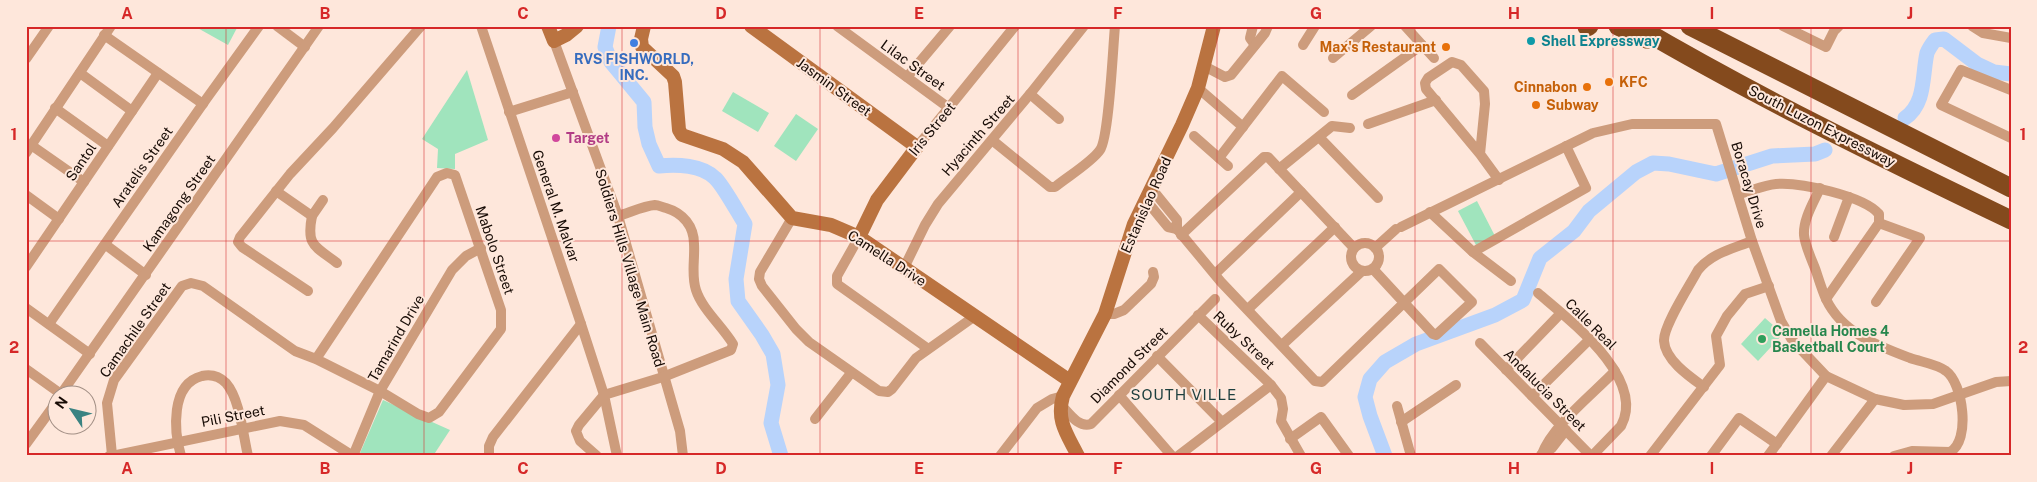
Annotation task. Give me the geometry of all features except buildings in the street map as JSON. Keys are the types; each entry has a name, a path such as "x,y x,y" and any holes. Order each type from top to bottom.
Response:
{"highway":[{"path":"1618,26 1692,59"},
{"name":"South Luzon Expressway","path":"1636,26 1692,59 1884,158 2011,220"},
{"path":"1690,26 2011,188"}],"street":[{"path":"26,59 49,26"},
{"path":"84,182 29,149 110,26"},
{"name":"Aratelis Street","path":"49,324 259,26"},
{"path":"277,26 305,47"},
{"name":"Kamagong Street","path":"68,384 319,26"},
{"path":"308,290 242,247 238,242 240,237 276,191 421,26"},
{"name":"General M. Malvar","path":"481,26 604,395 617,456"},
{"name":"Soldiers Hills Village Main Road","path":"548,26 618,216 680,431 683,456"},
{"path":"554,41 566,35 577,26"},
{"path":"644,26 641,38 642,47 670,72 675,82 679,130 682,135 723,149 743,162 792,218 760,272 759,280 796,329 809,342 879,391 888,392 909,365 927,348 975,316"},
{"name":"Jasmin Street","path":"751,26 917,147"},
{"name":"Lilac Street","path":"837,26 949,108"},
{"path":"907,77 950,26"},
{"name":"Iris Street","path":"859,237 877,200 917,147 1015,26"},
{"name":"Hyacinth Street","path":"904,268 925,224 938,204 1084,26"},
{"path":"992,140 1050,187 1055,187 1096,154 1103,144 1111,81 1114,26"},
{"name":"Estanislao Road","path":"1062,401 1070,381 1105,314 1124,251 1148,194 1198,88 1214,26"},
{"path":"1253,26 1250,38 1255,45"},
{"path":"1204,66 1225,77 1231,75 1268,26"},
{"path":"1303,45 1314,26"},
{"path":"1333,58 1371,26"},
{"path":"1405,26 1434,58"},
{"path":"1783,26 1826,47 1834,31 1839,26"},
{"path":"1972,26 1983,33 2011,38"},
{"path":"104,35 203,104"},
{"path":"1352,96 1422,45"},
{"path":"1480,154 1486,97 1480,85 1461,65 1452,62 1428,78 1425,83 1426,89 1499,180"},
{"path":"2011,90 1961,70 1941,105 2011,138"},
{"path":"80,73 132,111"},
{"name":"Santol","path":"26,267 30,252 59,218 158,73"},
{"path":"1219,158 1282,76 1324,112"},
{"path":"1198,88 1243,127"},
{"path":"509,112 572,92"},
{"path":"1030,94 1059,119"},
{"path":"1368,124 1436,100"},
{"path":"55,108 108,146"},
{"name":"Boracay Drive","path":"1375,248 1398,228 1593,133 1632,124 1716,124 1752,241 1781,321 1792,340 1826,376 1875,399 1904,405 1933,404 1996,382 2011,381"},
{"path":"1279,169 1332,126 1350,128"},
{"path":"1194,136 1228,166"},
{"path":"1319,137 1378,198"},
{"path":"1473,252 1586,188 1566,146"},
{"path":"1179,232 1264,157 1268,157 1354,248"},
{"name":"Mabolo Street","path":"447,173 455,175 481,248 501,310 501,329 439,412 429,418 418,414 316,359 437,177 447,173"},
{"path":"1739,194 1775,184 1798,184 1820,188 1849,197 1874,209 1879,214 1879,222 1826,299"},
{"path":"1820,188 1807,218 1804,236 1826,299 1835,314 1846,327 1863,338 1898,354 1943,369 1952,376 1959,396 1963,426 1960,443 1956,449 1950,452 1906,452 1894,456"},
{"path":"276,191 312,216"},
{"path":"1215,274 1301,192"},
{"path":"1148,194 1176,220 1179,232 1215,274 1315,381 1322,382 1404,303 1439,269 1472,302 1436,334 1433,334 1404,303 1373,269"},
{"path":"26,195 59,218"},
{"path":"1834,237 1849,197"},
{"path":"323,200 312,216 309,238 313,245 337,263"},
{"path":"597,456 580,441 576,431 604,395 664,377 731,350 733,344 724,329 704,306 697,293 692,279 694,242 692,230 686,220 672,210 655,205 618,216"},
{"path":"1430,212 1473,252 1511,281"},
{"name":"Camella Drive","path":"792,218 831,224 859,237 1070,381"},
{"path":"1876,302 1920,238 1879,222"},
{"path":"1248,309 1335,227"},
{"path":"859,237 837,276 837,284 927,348"},
{"path":"1704,388 1680,370 1667,350 1664,340 1668,324 1698,270 1704,263 1717,254 1752,241"},
{"path":"1282,345 1362,271 1373,269 1378,261 1378,252 1371,245 1362,243 1354,248 1350,256 1355,268 1362,271"},
{"path":"106,245 146,275"},
{"name":"Tamarind Drive","path":"353,456 380,392 452,270 466,256 481,248"},
{"path":"1105,314 1114,314 1124,310 1151,284 1154,277 1153,272"},
{"name":"Camachile Street","path":"111,455 107,404 114,380 182,286 191,283 203,286 295,351 316,359"},
{"path":"1650,456 1720,365 1716,336 1727,316 1745,294 1768,286"},
{"name":"Calle Real","path":"1538,293 1590,339 1615,372 1625,395 1626,405 1624,420 1621,426 1592,456"},
{"name":"Diamond Street","path":"1062,401 1078,422 1087,425 1091,424 1215,299"},
{"path":"26,308 90,354"},
{"path":"1506,370 1562,313"},
{"name":"Ruby Street","path":"1198,316 1271,385 1281,398 1283,409 1281,421 1300,456"},
{"path":"489,456 489,446 493,437 581,324"},
{"path":"1532,396 1590,339"},
{"name":"Andalucia Street","path":"1480,343 1592,456"},
{"path":"1157,356 1222,422"},
{"path":"26,369 48,385"},
{"path":"1541,455 1546,443 1564,428 1615,372"},
{"path":"815,419 851,373"},
{"path":"181,456 177,442 175,412 186,384 196,377 207,375 216,376 231,391 236,403 248,456"},
{"path":"1768,456 1826,376"},
{"path":"1401,422 1456,384"},
{"path":"1178,456 1271,385"},
{"path":"1119,395 1172,456"},
{"path":"1000,456 1037,408 1052,399 1062,401 1062,424 1078,456"},
{"path":"1831,456 1875,399"},
{"path":"1397,406 1411,456"},
{"path":"28,438 48,413"},
{"path":"1290,439 1321,417 1349,456"},
{"path":"1711,456 1739,418 1777,444"},
{"name":"Pili Street","path":"111,455 280,421 304,425 353,456"}],"green space":[{"path":"194,26 238,26 228,45"},
{"path":"467,70 488,140 455,154 455,169 437,168 438,149 422,139"},
{"path":"733,92 769,113 758,132 722,111"},
{"path":"796,114 818,129 796,161 774,146"},
{"path":"1477,201 1496,238 1477,247 1458,211"},
{"name":"Camella Homes 4 Basketball Court","path":"1765,318 1783,334 1758,361 1741,344"},
{"path":"383,400 450,430 433,456 364,456 360,453"}],"waterway":[{"path":"609,26 605,47 611,62 644,102 645,127 649,144 659,166 689,166 710,174 722,187 745,224 736,279 738,301 773,354 778,385 771,423 781,456"},
{"path":"1905,118 1917,105 1922,88 1927,53 1935,40 1944,39 1977,64 1994,72 2011,74"},
{"path":"1385,456 1365,397 1370,379 1385,362 1416,344 1495,315 1523,300 1540,258 1574,231 1589,211 1636,172 1653,163 1669,164 1716,174 1772,156 1815,154 1825,150"}],"place":[{"name":"Shell Expressway","path":"1531,41"},
{"name":"RVS FISHWORLD, INC.","path":"634,43"},
{"name":"Max's Restaurant","path":"1446,47"},
{"name":"KFC","path":"1609,82"},
{"name":"Cinnabon","path":"1587,87"},
{"name":"Subway","path":"1536,105"},
{"name":"Target","path":"556,138"},
{"name":"Camella Homes 4 Basketball Court","path":"1762,339"}],"district":[{"name":"SOUTH VILLE","path":"1184,394"}]}
